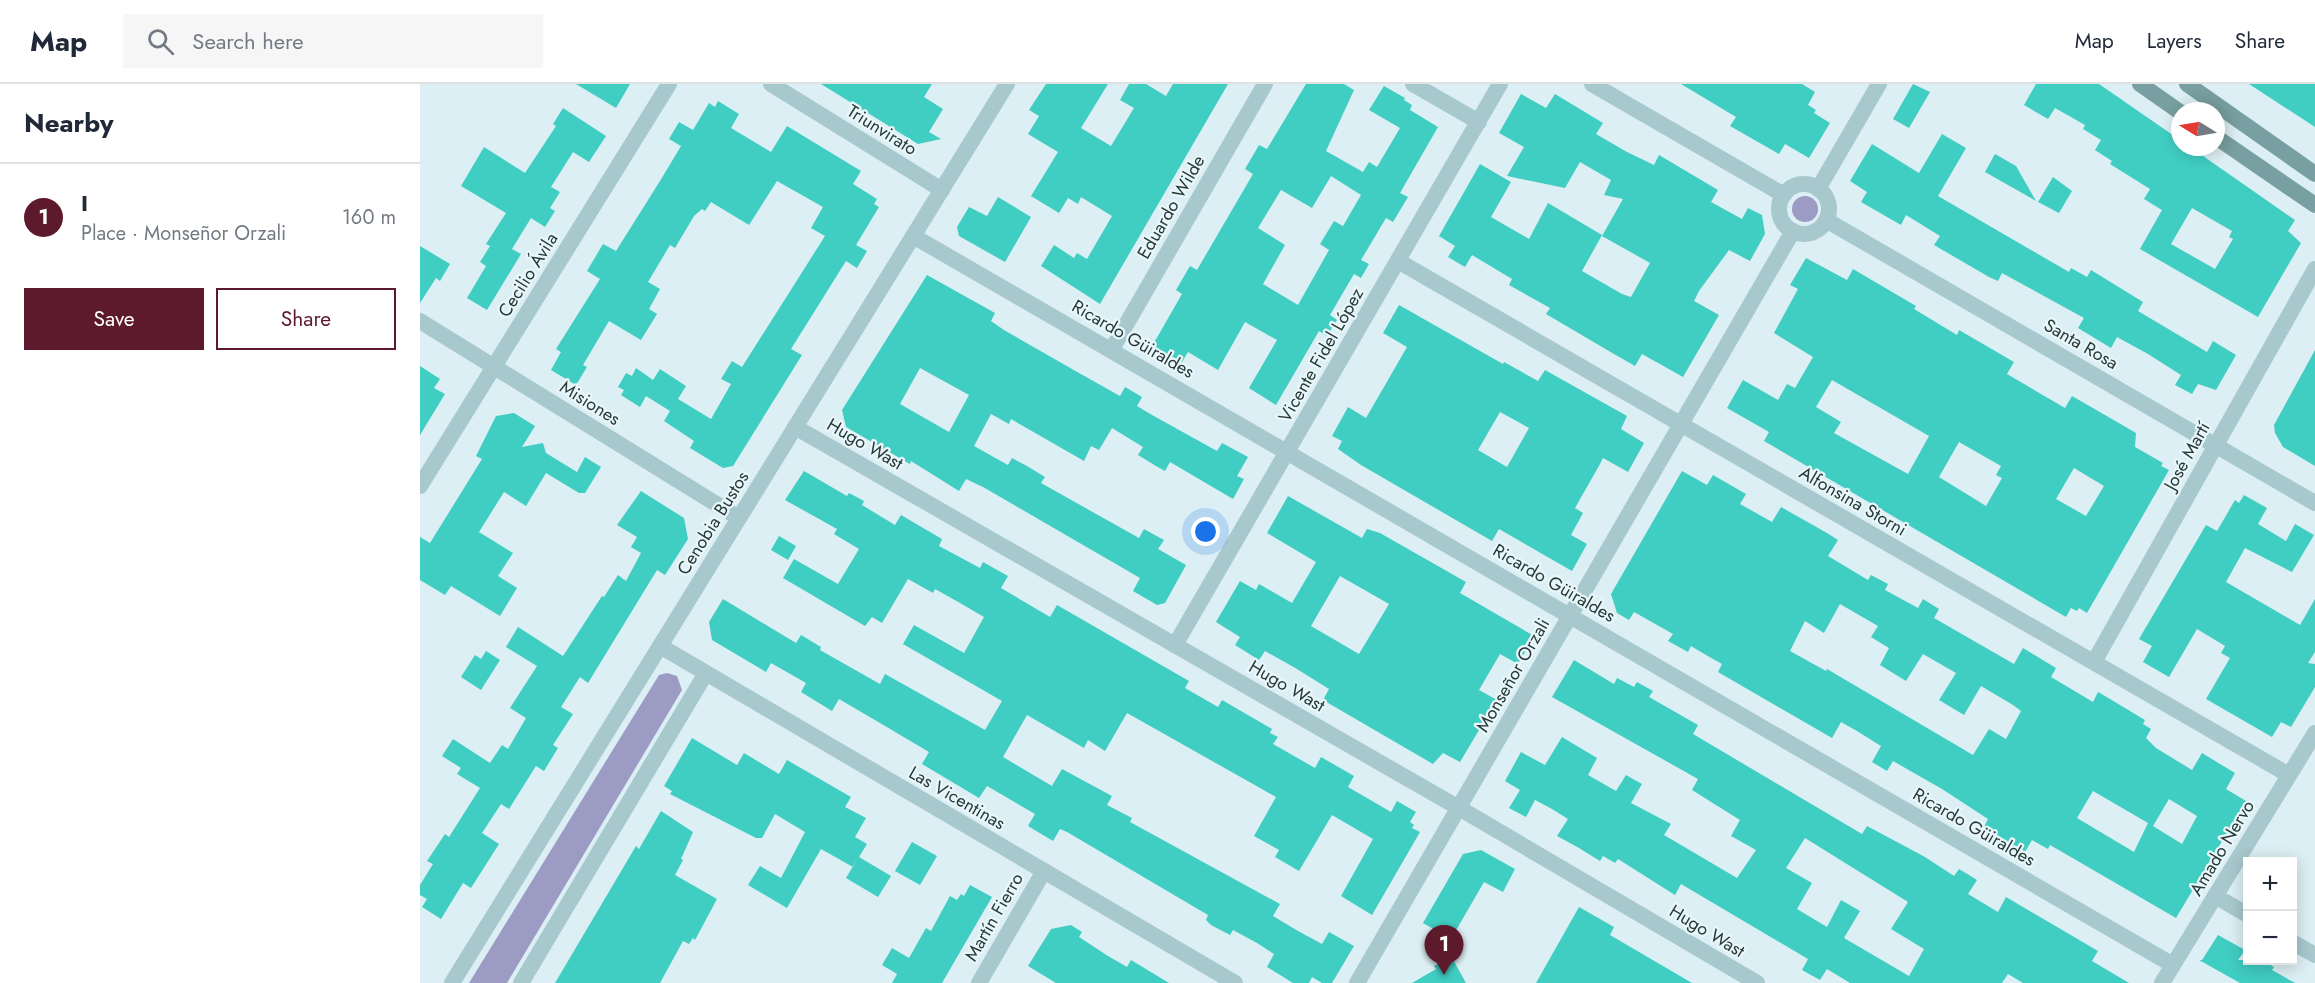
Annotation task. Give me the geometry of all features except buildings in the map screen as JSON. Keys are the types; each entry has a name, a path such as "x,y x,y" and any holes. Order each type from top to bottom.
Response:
{"main road":[{"path":"2140,84 2171,106"},
{"path":"2187,84 2315,174"},
{"path":"2225,143 2315,205"}],"street":[{"name":"Cecilio Ávila","path":"420,486 669,84"},
{"name":"Triunvirato","path":"771,84 942,190"},
{"name":"Cenobia Bustos","path":"452,983 1007,84"},
{"name":"Eduardo Wilde","path":"1112,350 1265,84"},
{"path":"1413,84 1479,122"},
{"name":"Vicente Fidel López","path":"1175,645 1500,84"},
{"path":"1592,84 1784,195"},
{"path":"1818,189 1879,84"},
{"path":"1802,184 1818,189 1828,202 1826,220 1821,227 1810,233 1793,231 1786,226 1780,213 1784,195 1790,189 1802,184"},
{"name":"Santa Rosa","path":"1826,220 2315,503"},
{"name":"Monseñor Orzali","path":"1357,983 1793,231"},
{"name":"Ricardo Güiraldes","path":"913,236 2173,965"},
{"name":"Alfonsina Storni","path":"1398,261 2289,775"},
{"name":"José Martí","path":"2094,662 2315,269"},
{"name":"Misiones","path":"420,321 739,518"},
{"name":"Hugo Wast","path":"795,427 1459,808 1757,983"},
{"name":"Las Vicentinas","path":"660,646 1235,983"},
{"path":"521,983 706,673"},
{"name":"Amado Nervo","path":"2162,983 2315,733"},
{"name":"Martín Fierro","path":"979,983 1044,871"},
{"path":"2216,896 2243,913"},
{"path":"2297,945 2315,955"}],"shaded area":[{"path":"1805,196 1814,200 1818,209 1814,218 1805,222 1796,218 1792,209 1796,200"},
{"path":"667,673 677,676 682,690 507,983 469,983 659,675"}],"place":[{"name":"I","path":"1444,975"}]}
